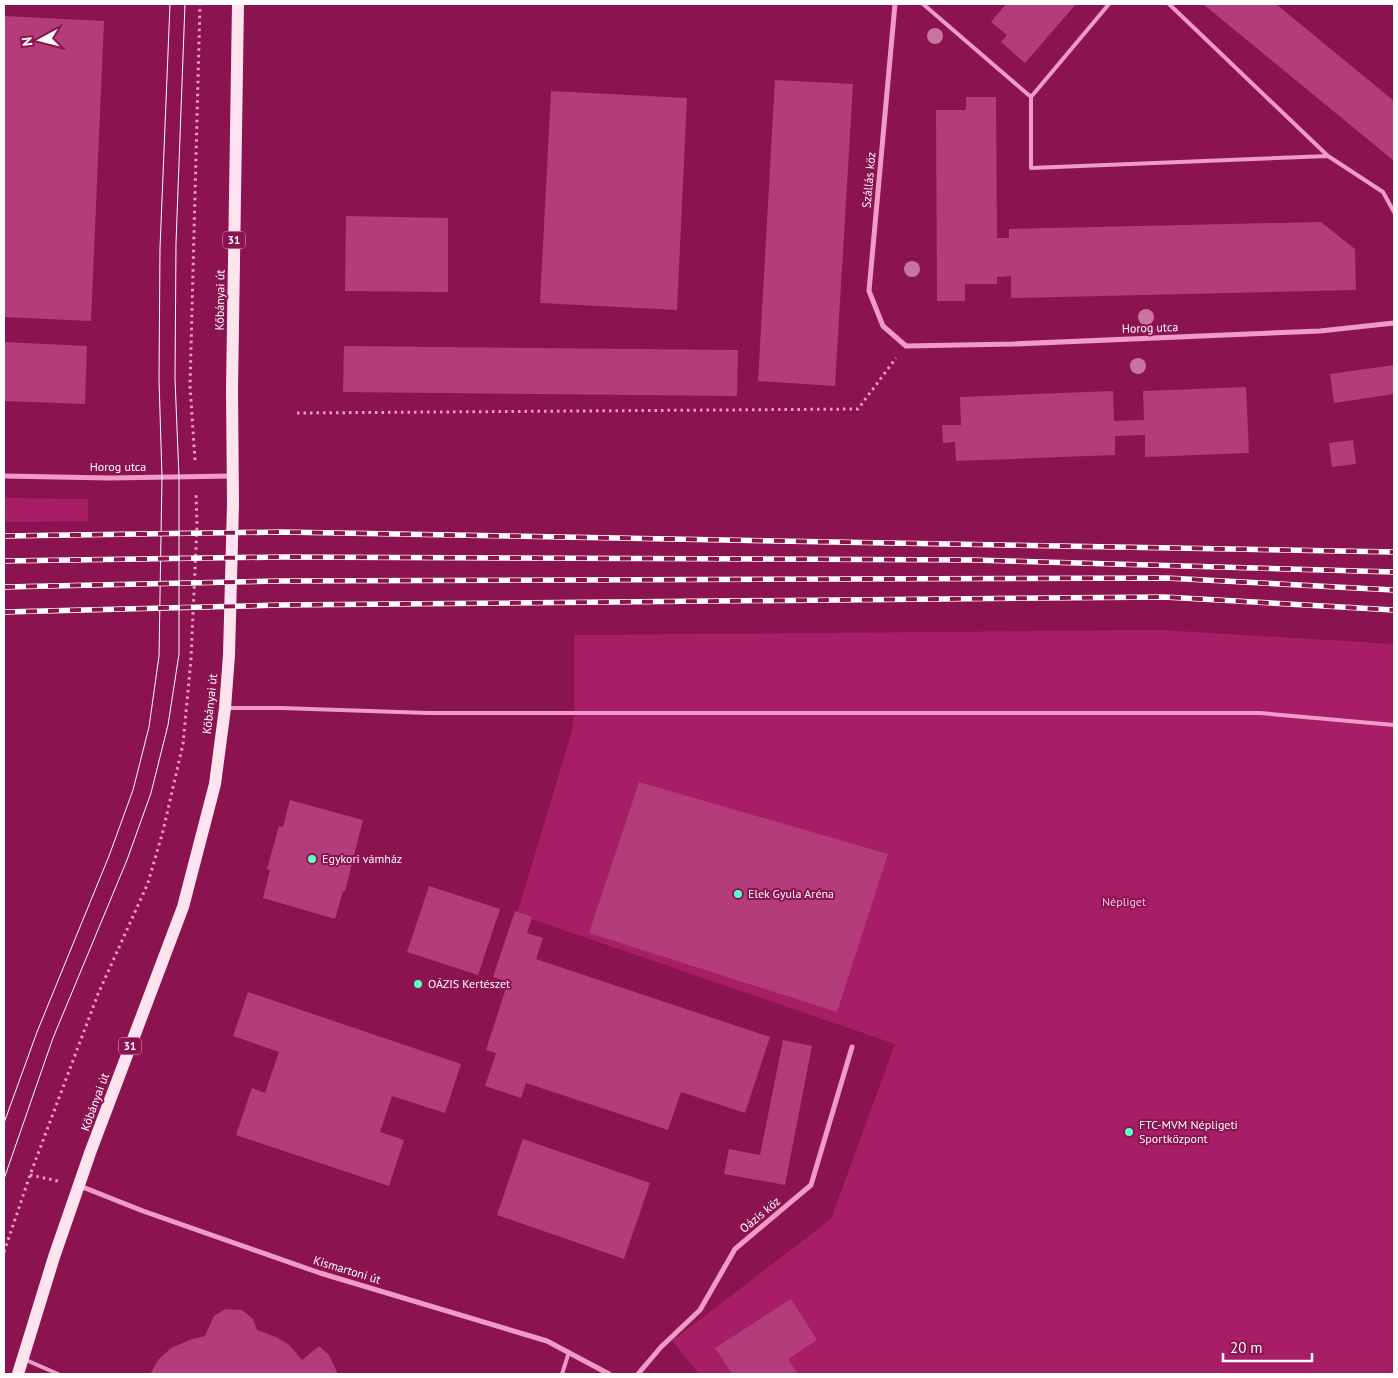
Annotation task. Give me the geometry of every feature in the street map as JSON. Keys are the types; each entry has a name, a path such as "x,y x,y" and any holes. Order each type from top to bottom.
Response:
{"main road":[{"name":"Kőbányai út","path":"18,1374 54,1257 79,1186 183,907 214,784 225,708 230,654 234,504 232,476 232,389 238,4"}],"street":[{"name":"Szállás köz","path":"895,4 870,291 883,326 906,346"},
{"name":"Horog utca","path":"906,346 1014,344 1320,331 1394,323"},
{"name":"Horog utca","path":"4,476 110,478 232,476"},
{"name":"Oázis köz","path":"638,1374 661,1347 700,1310 734,1250 811,1185 852,1047"},
{"name":"Kismartoni út","path":"79,1186 143,1211 320,1273 547,1341 608,1374"}],"lane":[{"path":"923,4 1032,97"},
{"path":"1109,4 1032,97 1031,168 1328,156"},
{"path":"1169,4 1328,156 1383,192 1394,212"},
{"path":"225,708 428,713 1260,713 1394,725"},
{"path":"562,1374 569,1352"},
{"path":"22,1359 58,1374"}],"path":[{"path":"4,1252 5,1243 98,994 148,883 164,831 183,744 191,659 197,526 195,444 190,386 200,4"},
{"path":"297,414 858,409 906,346"},
{"path":"30,1175 79,1186"}],"green space":[{"path":"4,498 88,499 88,521 4,522"},
{"name":"FTC-MVM Népligeti Sportközpont","path":"1161,630 1394,644 1394,1374 699,1374 672,1341 831,1219 895,1044 517,914 572,731 574,713 574,635"}],"building":[{"path":"1006,4 1076,4 1025,63 1001,42 1007,35 991,22"},
{"path":"1203,4 1276,4 1394,101 1394,161"},
{"path":"4,16 104,21 91,321 4,317"},
{"path":"775,80 853,84 835,386 758,381"},
{"path":"551,91 687,98 677,310 540,303"},
{"path":"966,97 996,97 997,238 1009,238 1009,229 1321,222 1355,249 1356,290 1011,298 1011,276 997,277 997,284 965,284 965,301 937,301 936,110 966,110"},
{"path":"346,216 448,218 448,292 345,291"},
{"path":"4,342 87,346 85,404 4,401"},
{"path":"344,346 738,350 737,396 343,392"},
{"path":"1394,365 1394,394 1334,403 1330,374"},
{"path":"1246,387 1249,453 1145,457 1145,435 1115,436 1115,455 956,461 955,442 943,443 942,425 961,425 960,397 1113,391 1114,421 1144,420 1143,391"},
{"path":"1353,440 1356,464 1332,467 1329,443"},
{"name":"Elek Gyula Aréna","path":"639,782 888,854 837,1012 589,933"},
{"name":"Egykori vámház","path":"290,800 363,820 345,891 343,891 335,919 263,898 270,870 267,869 279,826 283,827"},
{"path":"429,886 500,909 478,975 407,952"},
{"path":"515,911 532,917 527,933 543,938 536,959 770,1037 745,1113 681,1092 668,1130 526,1083 521,1098 485,1086 496,1053 486,1050 508,982 493,977"},
{"path":"248,992 461,1064 445,1113 392,1096 380,1132 404,1140 389,1186 236,1135 252,1088 265,1093 279,1052 233,1036"},
{"path":"783,1040 812,1046 785,1185 724,1174 729,1149 760,1155"},
{"path":"523,1139 650,1183 624,1259 497,1215"},
{"path":"791,1299 817,1340 788,1359 798,1374 732,1374 715,1348"},
{"path":"225,1309 242,1310 253,1319 257,1330 288,1344 302,1360 319,1346 329,1355 338,1374 150,1374 158,1360 171,1348 205,1336 214,1316"}],"tram line":[{"path":"4,1123 37,1032 109,856 133,790 149,727 159,656 162,477 159,380 160,248 170,4"},
{"path":"4,1179 53,1038 127,860 151,793 168,725 179,654 179,477 175,379 176,243 185,4"}],"railway":[{"path":"4,536 281,532 1394,552"},
{"path":"4,561 281,557 972,560 1394,572"},
{"path":"4,587 281,581 1166,578 1394,590"},
{"path":"4,612 281,605 1164,597 1394,610"}],"place":[{"name":"Egykori vámház","path":"312,859"},
{"name":"Elek Gyula Aréna","path":"738,894"},
{"name":"OÁZIS Kertészet","path":"418,984"},
{"name":"FTC-MVM Népligeti Sportközpont","path":"1129,1132"}],"park label":[{"name":"Népliget","path":"1124,902"}]}
